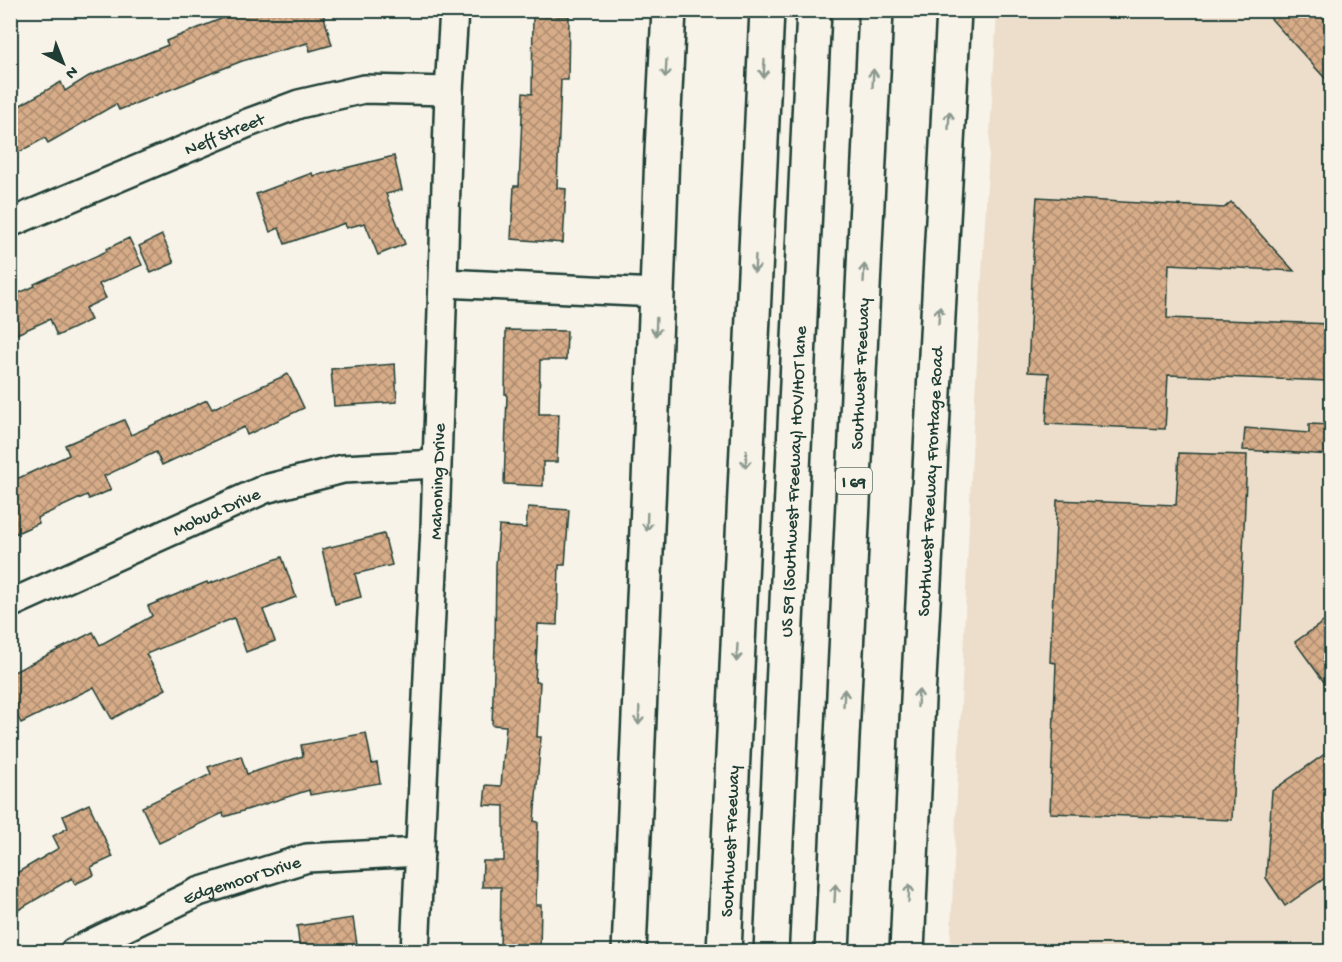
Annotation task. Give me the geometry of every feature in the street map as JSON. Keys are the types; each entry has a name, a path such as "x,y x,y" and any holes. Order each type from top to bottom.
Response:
{"main road":[{"path":"629,951 669,10"},
{"name":"Southwest Freeway","path":"724,951 767,10"},
{"name":"US 59 (Southwest Freeway) HOV/HOT lane","path":"771,951 814,10"},
{"name":"Southwest Freeway","path":"832,951 876,10"},
{"name":"Southwest Freeway Frontage Road","path":"907,951 954,10"}],"street":[{"name":"Mahoning Drive","path":"415,951 434,540 454,10"},
{"name":"Neff Street","path":"10,223 248,123 299,104 364,89 450,91"},
{"path":"443,283 657,293"},
{"name":"Mobud Drive","path":"10,604 265,489 343,469 436,464"},
{"name":"Edgemoor Drive","path":"74,951 198,892 306,858 420,852"}],"shaded area":[{"path":"997,11 1331,11 1331,951 950,952 973,431"}],"building":[{"path":"243,10 322,10 332,45 310,51 308,43 242,61 119,110 116,104 48,143 45,138 10,157 10,111 61,82 65,91 89,76 168,45 166,41"},
{"path":"1263,10 1332,10 1332,86"},
{"path":"533,15 569,16 568,80 561,80 557,188 566,189 563,243 511,239 514,186 519,186 523,93 532,94"},
{"path":"394,156 402,190 386,194 405,244 378,255 365,223 346,228 345,223 285,244 279,228 270,232 256,194 312,173 313,176"},
{"path":"1037,197 1224,208 1231,202 1294,271 1169,264 1167,318 1332,324 1329,381 1168,375 1165,429 1046,424 1049,373 1028,372"},
{"path":"162,235 174,263 151,273 139,246"},
{"path":"129,238 142,265 99,284 106,298 85,308 91,320 57,336 50,319 10,337 10,297 107,251 106,249"},
{"path":"506,330 567,331 566,360 540,360 539,414 559,414 557,462 543,462 543,486 504,484 507,394 505,394"},
{"path":"395,364 397,402 334,406 331,369"},
{"path":"288,374 304,408 247,435 244,427 162,465 156,452 104,476 111,490 89,499 87,495 37,518 39,523 10,536 10,482 69,455 65,445 124,420 131,435 207,400 212,409"},
{"path":"1309,424 1332,425 1332,455 1243,450 1245,428 1309,433"},
{"path":"1179,453 1247,455 1232,820 1050,813 1056,663 1050,662 1057,500 1176,505"},
{"path":"528,507 569,510 565,565 559,565 557,625 538,624 535,682 540,682 537,737 541,737 534,821 538,822 536,905 541,905 540,951 500,951 501,887 482,887 483,861 504,861 504,806 484,805 486,785 501,786 506,726 492,725 496,565 499,526 526,528"},
{"path":"384,534 392,565 355,574 361,597 335,604 322,549"},
{"path":"282,557 296,597 263,610 275,641 246,652 234,618 146,654 166,689 112,719 94,687 21,723 10,702 10,674 93,632 100,645 152,616 148,606 207,582 208,584"},
{"path":"1332,616 1332,693 1295,642"},
{"path":"366,733 372,764 377,763 380,783 310,795 309,790 224,817 223,813 159,843 142,807 211,774 208,767 241,756 247,774 303,756 301,745"},
{"path":"1332,749 1332,873 1285,906 1266,878 1272,791"},
{"path":"89,804 113,857 91,867 94,875 75,884 72,878 10,915 10,877 59,848 53,836 68,828 63,816"},
{"path":"353,918 358,951 300,951 297,926"}]}
